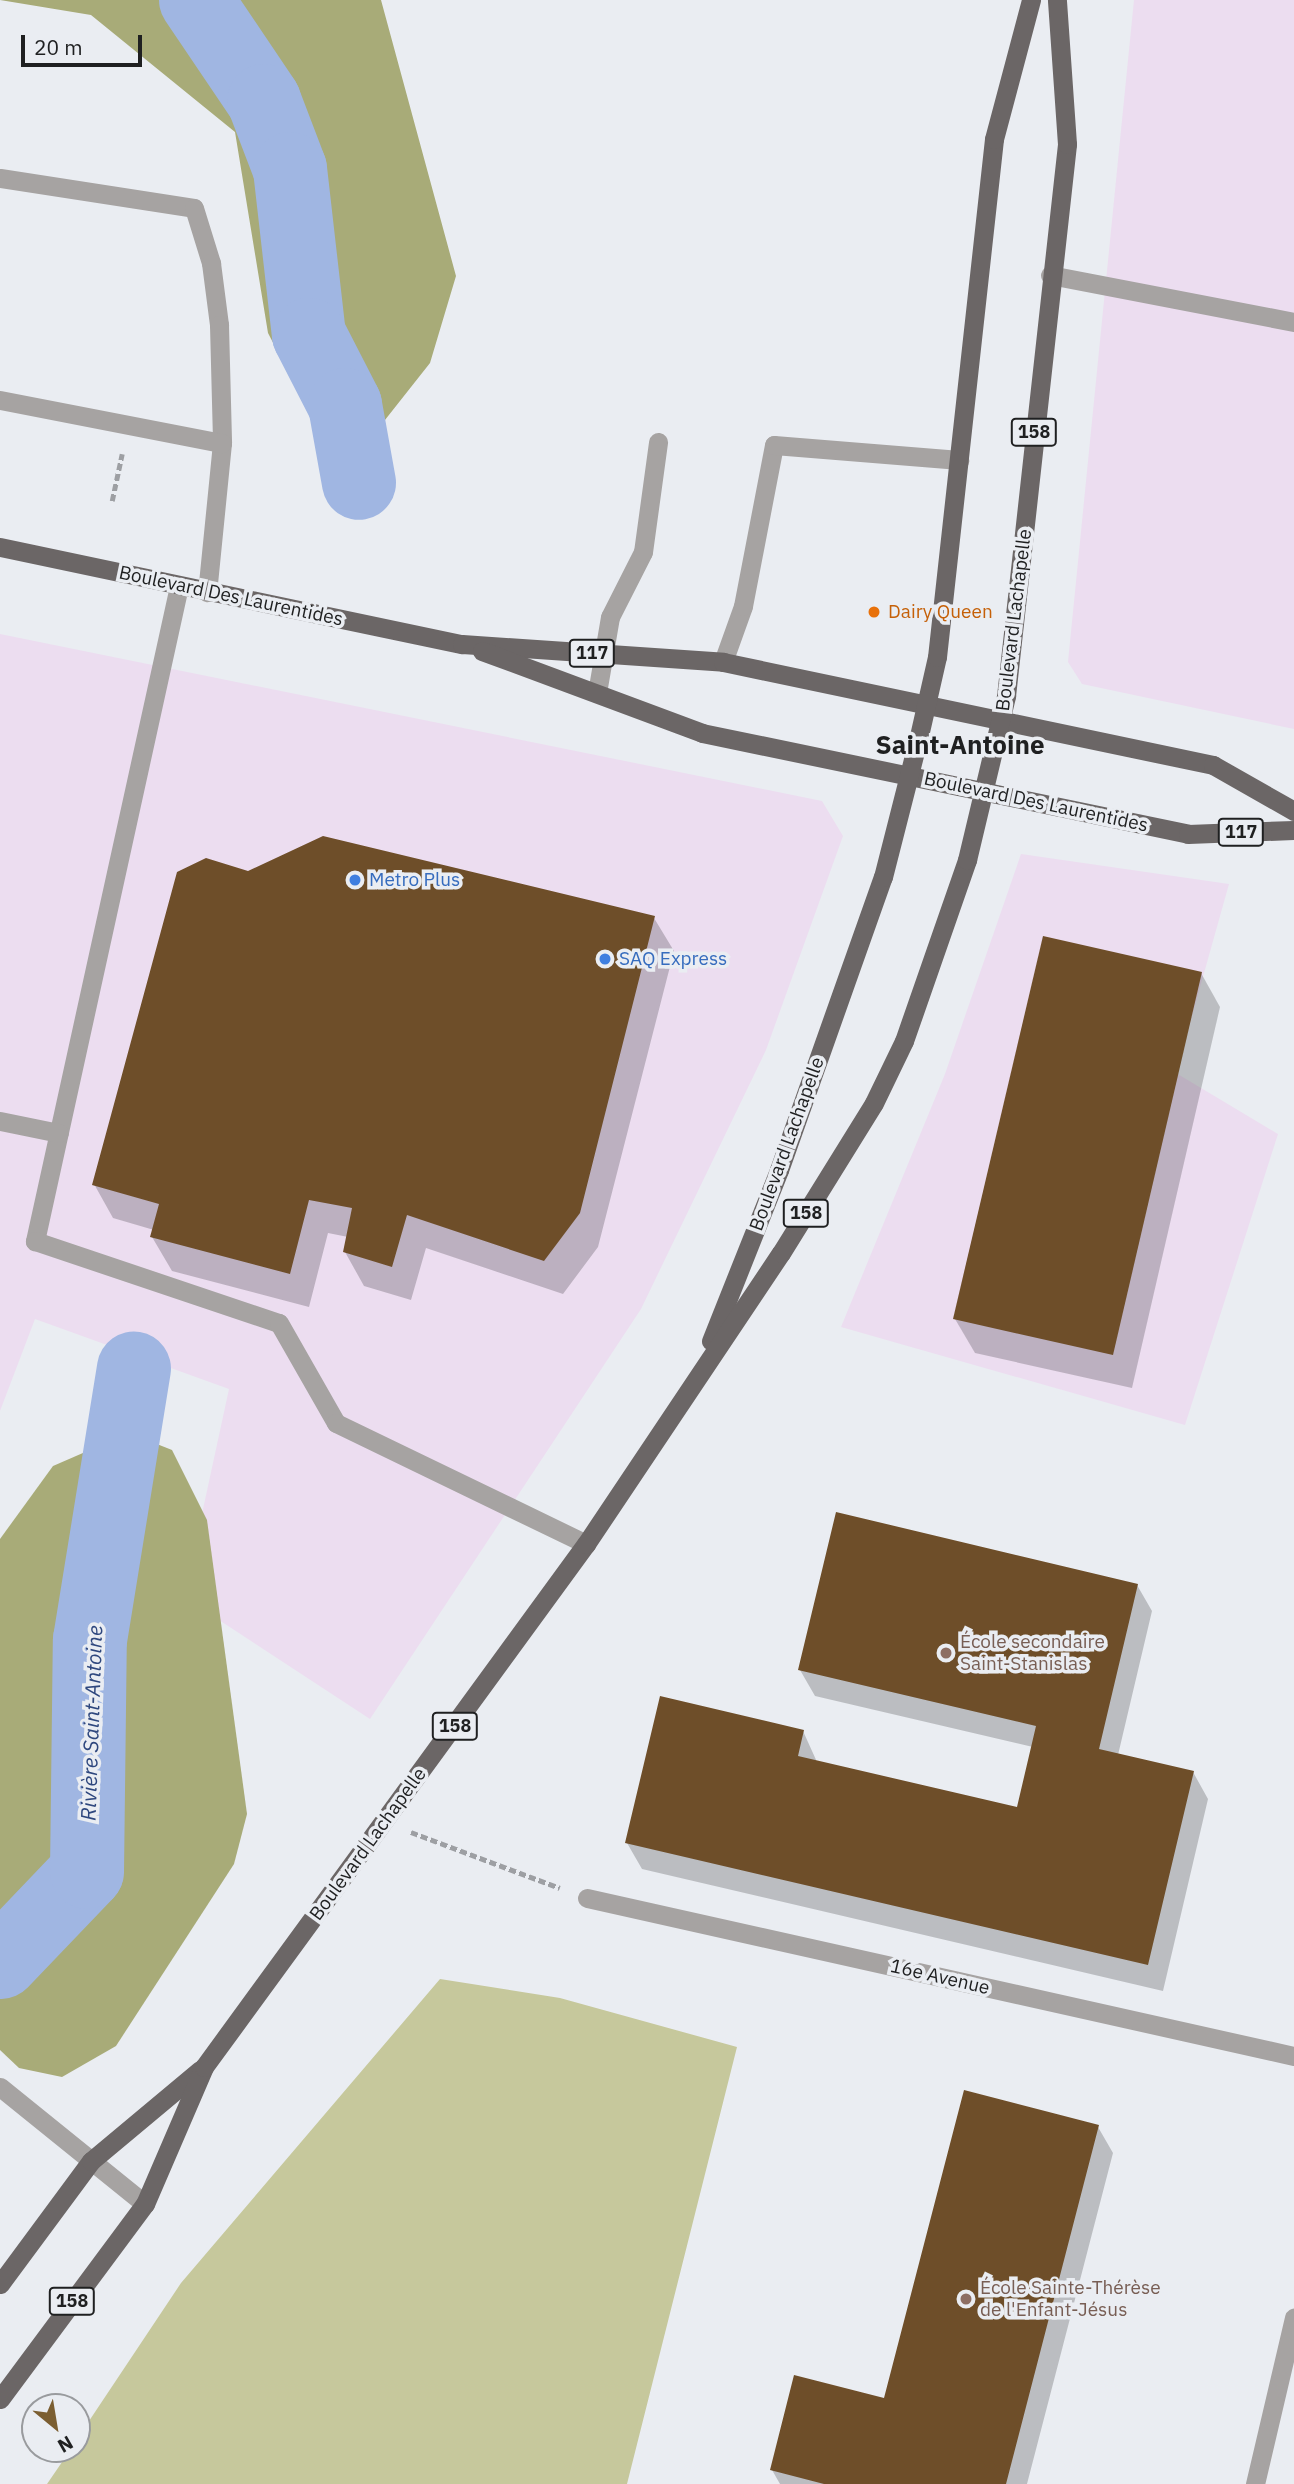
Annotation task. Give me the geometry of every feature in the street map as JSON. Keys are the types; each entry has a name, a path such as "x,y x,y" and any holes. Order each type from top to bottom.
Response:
{"main road":[{"name":"Boulevard Lachapelle","path":"696,1378 744,1264 829,1031 883,877 909,776 937,657 994,139 1031,0"},
{"name":"Boulevard Lachapelle","path":"0,2399 145,2204 204,2067 586,1544 828,1179 886,1078 944,929 1002,720 1050,275 1067,144 1056,0"},
{"name":"Boulevard Des Laurentides","path":"0,547 461,644 723,662 1213,765 1294,810"},
{"name":"Boulevard Des Laurentides","path":"461,644 702,733 1188,834 1294,830"},
{"name":"Boulevard Lachapelle","path":"0,2284 91,2161 204,2067"}],"street":[{"path":"0,178 194,208 211,263 219,325 222,443 207,592"},
{"path":"1050,275 1294,322"},
{"path":"0,400 222,443"},
{"path":"597,693 610,617 643,552 658,442"},
{"path":"723,662 743,606 774,445 959,460"},
{"path":"179,586 35,1241 278,1323 337,1423 586,1544"},
{"path":"0,1121 59,1133"},
{"name":"16e Avenue","path":"587,1898 1294,2056"},
{"path":"0,2087 145,2204"},
{"path":"1255,2484 1294,2318"}],"path":[{"path":"113,501 124,445"},
{"path":"383,1822 587,1898"}],"shaded area":[{"path":"1134,0 1294,0 1294,729 1082,684 1068,662"},
{"path":"0,634 822,801 843,836 766,1050 641,1309 370,1719 184,1597 229,1389 35,1319 0,1411"},
{"path":"1021,854 1229,884 1176,1073 1278,1134 1185,1425 841,1327 945,1074"}],"green space":[{"path":"0,0 381,0 456,276 430,363 366,444 327,447 268,333 235,132 91,15"},
{"path":"129,1433 172,1450 207,1520 247,1814 234,1864 116,2046 62,2077 19,2068 0,2050 0,1539 53,1466"},
{"path":"440,1979 560,1998 737,2047 627,2484 47,2484 61,2463 91,2463 91,2418 181,2283"}],"building":[{"path":"323,836 655,916 580,1213 544,1261 407,1215 392,1267 343,1252 352,1208 309,1200 290,1274 150,1237 159,1204 92,1185 177,872 206,858 248,871"},
{"path":"1043,936 1202,972 1113,1355 953,1319"},
{"path":"836,1512 1138,1584 1099,1749 1194,1771 1148,1965 625,1843 660,1696 804,1730 798,1756 1017,1807 1036,1726 798,1670"},
{"path":"964,2090 1099,2125 1006,2484 824,2484 770,2470 794,2375 884,2398"}],"waterway":[{"name":"Rivière Saint-Antoine","path":"196,0 264,101 290,169 309,335 345,405 359,483"},
{"name":"Rivière Saint-Antoine","path":"1,1962 87,1872 90,1640 134,1369"}],"place":[{"name":"Dairy Queen","path":"874,612"},
{"name":"Metro Plus","path":"355,880"},
{"name":"SAQ Express","path":"605,959"},
{"name":"École secondaire Saint-Stanislas","path":"946,1653"},
{"name":"École Sainte-Thérèse de l'Enfant-Jésus","path":"966,2299"}],"district":[{"name":"Saint-Antoine","path":"960,745"}]}
